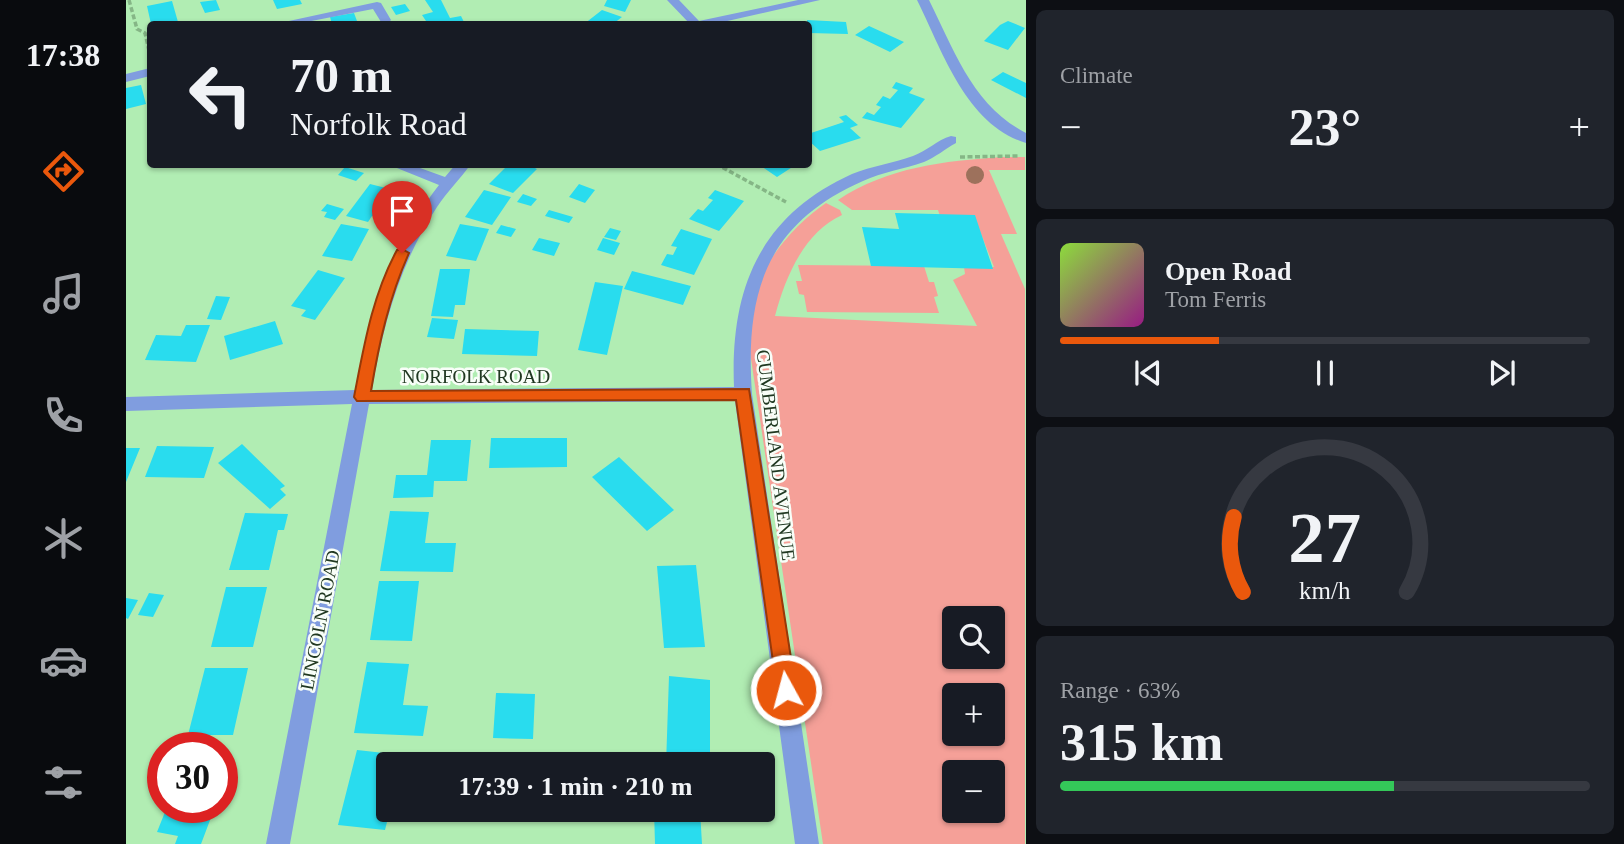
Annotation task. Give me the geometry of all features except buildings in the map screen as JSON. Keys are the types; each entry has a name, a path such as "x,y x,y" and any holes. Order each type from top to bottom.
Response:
{"street":[{"path":"673,0 695,21"},
{"path":"712,21 814,0"},
{"path":"923,0 972,95 998,123 1026,139"},
{"path":"296,21 377,5 385,20"},
{"path":"126,78 147,73"},
{"name":"CUMBERLAND AVENUE","path":"807,844 743,394 740,331 748,288 765,256 804,212 828,194 859,177 928,155 951,140"},
{"path":"405,168 448,183"},
{"name":"LINCOLN ROAD","path":"278,844 374,332 388,284 419,221 461,168"},
{"name":"NORFOLK ROAD","path":"126,404 362,397 743,394"}],"path":[{"path":"129,0 137,29 145,33 147,42"},
{"path":"928,155 1026,156"},
{"path":"723,168 804,212"}],"shaded area":[{"path":"1025,157 1025,170 989,170 1017,234 1001,234 1025,289 1025,844 823,844 750,352 755,295 762,275 777,251 805,219 826,203 840,210 842,215 829,223 807,244 784,287 775,316 977,326 953,280 965,274 964,267 994,267 974,216 940,216 938,210 852,210 838,200 877,180 938,164"},
{"path":"798,265 924,266 929,282 934,282 938,296 934,297 939,313 807,312 804,295 799,294 796,281 802,281"}],"route":[{"path":"402,253 388,284 374,332 362,397 743,394 786,690"}]}
